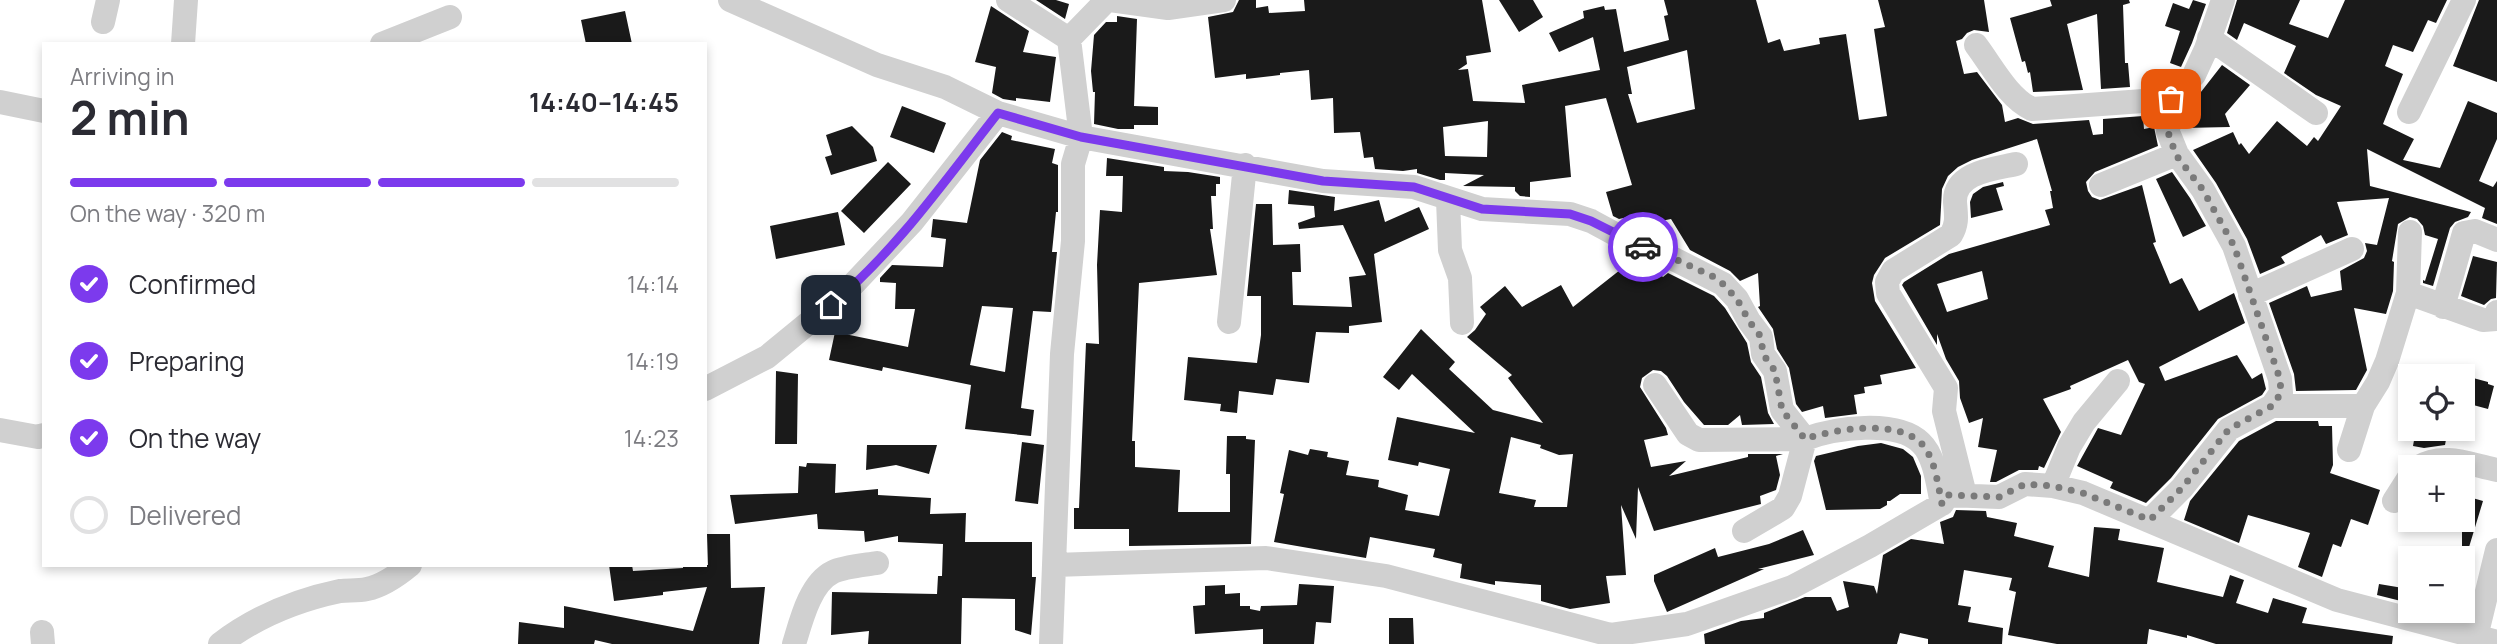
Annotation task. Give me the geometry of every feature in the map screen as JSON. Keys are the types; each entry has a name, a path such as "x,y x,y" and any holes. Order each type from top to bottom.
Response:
{"street":[{"path":"183,42 186,0"},
{"path":"734,0 877,65 945,87 998,113 1081,137 1323,181 1414,187 1482,209 1570,214 1591,221 1723,284 1737,299 1761,337 1763,354 1775,371 1782,410 1805,439"},
{"path":"1008,0 1069,39"},
{"path":"1069,39 1108,0 1168,8 1224,0"},
{"path":"2150,520 2182,488 2229,429 2272,406 2281,393 2280,379 2234,246 2203,190 2176,155 2168,132 2171,99 2194,75 2223,0"},
{"path":"2409,112 2464,0"},
{"path":"387,42 450,17"},
{"path":"2209,38 2316,113"},
{"path":"1051,644 1062,354 1073,241 1073,164 1081,137 1069,39"},
{"path":"1976,45 2013,94 2023,105 2032,109 2171,99"},
{"path":"0,102 42,111"},
{"path":"707,388 767,358 845,293 912,222 998,113"},
{"path":"2101,185 2176,155"},
{"path":"1965,495 1944,411 1946,388 1888,293 1887,282 1893,271 1951,235 1957,225 1955,195 1962,182 1975,174 2016,164"},
{"path":"1229,322 1245,165"},
{"path":"1448,200 1450,250 1460,278 1462,323"},
{"path":"2443,307 2464,233 2475,231 2497,240"},
{"path":"2349,450 2363,406 2387,361 2408,293 2410,232"},
{"path":"2250,295 2352,249"},
{"path":"2408,293 2483,320 2496,319 2497,312"},
{"path":"2053,486 2069,447 2084,422 2118,381"},
{"path":"1655,385 1688,434 1699,440 1805,439 1820,433 1877,427 1903,433 1921,443 1935,469 1942,504"},
{"path":"2272,406 2363,406"},
{"path":"0,429 42,436"},
{"path":"1744,531 1783,508 1790,496 1805,439"},
{"path":"2475,465 2497,470"},
{"path":"1054,565 1266,558 1386,576 1611,640 1687,624 1792,587 1942,504 1948,495 1999,497 2025,484 2053,486 2083,493 2337,600 2483,641 2497,550"},
{"path":"2394,501 2398,495"},
{"path":"794,644 804,610 821,583 833,572 877,563"},
{"path":"220,644 244,626 300,603 341,591 367,589 388,580 407,567"}],"building":[{"path":"1036,0 1056,0 1069,4 1065,19"},
{"path":"1239,0 1256,0 1256,8 1268,6 1269,13 1305,11 1304,0 1482,0 1491,52 1466,56 1467,64 1458,70 1468,69 1473,101 1525,103 1522,85 1600,70 1593,37 1559,52 1549,33 1584,18 1583,11 1604,6 1605,10 1616,9 1624,52 1669,40 1664,16 1668,15 1664,0 1756,0 1768,43 1780,39 1784,51 1820,44 1819,38 1846,34 1859,120 1887,116 1874,29 1885,27 1878,0 1984,0 1989,32 1974,30 1956,41 1964,74 1977,72 2002,105 2005,122 2018,118 2033,124 2089,120 2093,135 2103,134 2103,119 2143,116 2144,129 2154,127 2158,146 2095,172 2086,182 2088,191 2092,197 2100,200 2142,185 2156,242 2153,243 2170,284 2182,278 2199,311 2234,293 2245,323 2159,367 2165,381 2237,355 2252,379 2262,373 2266,389 2262,395 2218,419 2171,478 2146,503 2110,488 2113,482 2077,466 2098,428 2121,435 2145,384 2139,382 2128,360 2070,386 2071,389 2043,399 2061,432 2044,468 2039,466 2038,470 2019,470 1996,482 1990,482 1997,450 1978,447 1983,418 1969,423 1960,398 1959,381 1946,359 1937,334 1937,345 1902,285 1949,254 2050,225 2045,210 2053,208 2052,191 2037,139 1958,167 1948,176 1942,189 1940,225 1885,258 1872,283 1875,301 1916,368 1880,375 1882,384 1864,387 1865,393 1854,395 1857,414 1825,418 1823,406 1802,412 1796,404 1789,368 1777,349 1773,329 1758,307 1758,273 1740,281 1730,271 1690,250 1671,219 1646,224 1647,229 1641,230 1630,225 1628,217 1619,219 1613,216 1606,192 1632,185 1606,98 1565,106 1571,177 1530,182 1530,197 1520,196 1515,187 1463,186 1484,175 1445,173 1445,180 1440,180 1417,173 1417,169 1375,169 1373,157 1364,158 1360,132 1334,133 1333,98 1311,100 1309,70 1246,79 1246,74 1215,78 1208,17 1233,12","holes":["1687,50 1695,109 1637,123 1628,94 1632,94 1627,67","1488,121 1487,157 1445,156 1443,127","1982,271 1988,299 1947,312 1937,284"]},
{"path":"1499,0 1533,0 1543,17 1519,32"},
{"path":"2050,0 2129,0 2130,3 2123,5 2125,63 2128,63 2130,87 2101,89 2097,14 2067,24 2083,90 2033,92 2030,72 2028,73 2025,61 2022,62 2010,18 2052,6"},
{"path":"2193,0 2206,4 2181,67 2170,63 2180,31 2165,26 2173,3 2189,9"},
{"path":"2237,0 2300,0 2289,24 2328,38 2345,0 2447,0 2436,23 2428,20 2413,52 2393,45 2385,66 2403,74 2383,124 2414,139 2403,160 2440,168 2468,101 2497,113 2497,139 2479,181 2493,187 2497,181 2497,224 2482,218 2485,208 2367,149 2370,186 2471,212 2468,217 2455,222 2450,228 2433,286 2423,283 2423,280 2425,281 2438,239 2425,235 2423,226 2417,219 2410,217 2398,224 2392,261 2393,291 2386,314 2354,308 2367,370 2356,390 2296,391 2294,374 2269,303 2307,286 2311,297 2342,290 2340,271 2364,258 2367,251 2365,243 2377,245 2389,198 2337,202 2348,235 2326,244 2321,235 2281,257 2285,263 2260,274 2247,239 2216,183 2193,150 2233,132 2239,145 2241,143 2249,154 2277,121 2307,146 2314,137 2318,141 2341,106 2316,95 2284,73 2296,46 2244,23 2237,40 2227,33"},
{"path":"2479,0 2497,0 2497,82 2453,66"},
{"path":"991,6 1029,31 1023,52 1056,57 1050,102 1003,99 992,93 996,67 975,62"},
{"path":"625,11 632,42 586,42 581,20"},
{"path":"1117,16 1137,19 1134,106 1158,107 1158,125 1134,125 1134,129 1118,129 1094,124 1095,92 1091,71 1094,35 1106,22 1117,22"},
{"path":"2222,65 2250,85 2225,114 2230,127 2183,128 2185,112 2190,111 2190,106"},
{"path":"902,106 946,123 934,153 890,137"},
{"path":"852,126 873,147 877,161 831,175 825,157 832,155 826,135"},
{"path":"1002,132 1012,136 1011,140 1055,149 1052,163 1058,165 1058,212 1052,252 1057,252 1051,312 1033,311 1021,408 1034,410 1031,436 965,429 971,385 883,367 882,371 829,360 835,332 908,347 915,309 895,309 896,283 880,282 880,278 892,265 943,267 946,239 931,237 933,219 967,223 980,160","holes":["982,306 1013,308 1005,372 970,365"]},
{"path":"1107,158 1164,167 1164,171 1220,177 1220,184 1216,184 1216,196 1211,196 1213,229 1210,229 1217,275 1139,283 1132,441 1135,441 1135,467 1180,470 1178,512 1230,512 1230,474 1226,474 1227,436 1246,436 1246,439 1255,440 1251,544 1129,546 1129,529 1074,529 1074,508 1079,508 1086,343 1099,344 1097,265 1100,210 1122,212 1123,176 1106,176"},
{"path":"888,162 911,184 864,233 841,211"},
{"path":"2172,172 2206,226 2183,237 2156,179"},
{"path":"2003,182 2004,186 1996,188 2003,210 1971,218 1970,202 1973,194 1983,187"},
{"path":"1289,190 1335,197 1334,211 1379,200 1385,222 1419,207 1429,229 1374,254 1382,322 1349,326 1349,333 1316,332 1309,383 1276,379 1273,395 1239,391 1237,413 1220,411 1221,404 1184,400 1188,357 1257,363 1261,335 1261,296 1247,296 1256,204 1272,204 1273,245 1300,244 1301,272 1292,272 1293,305 1352,307 1349,277 1366,275 1343,225 1299,229 1298,223 1315,217 1314,206 1288,204"},
{"path":"838,212 845,245 776,259 770,226"},
{"path":"2473,256 2497,262 2496,298 2484,305 2461,296"},
{"path":"1634,259 1649,264 1663,277 1668,273 1714,296 1725,308 1747,343 1751,362 1761,377 1768,413 1774,424 1742,425 1740,415 1728,425 1704,425 1684,402 1667,376 1661,371 1653,370 1642,378 1640,387 1668,435 1644,440 1651,467 1686,461 1669,476 1748,457 1748,454 1783,454 1776,456 1780,475 1776,490 1760,496 1761,504 1654,531 1638,487 1636,539 1621,505 1626,575 1606,576 1610,603 1570,609 1541,601 1541,585 1495,581 1495,585 1460,578 1462,564 1433,557 1435,549 1370,537 1366,558 1274,542 1284,494 1280,493 1289,450 1308,455 1310,449 1328,452 1327,457 1349,461 1346,475 1379,480 1378,487 1408,495 1405,510 1439,516 1450,469 1419,462 1418,466 1388,460 1397,417 1475,433 1412,374 1399,390 1383,377 1421,329 1455,362 1449,369 1493,410 1543,423 1508,378 1512,375 1467,337 1486,314 1480,307 1505,286 1522,307 1561,285 1573,307","holes":["1511,437 1541,445 1540,448 1559,455 1573,454 1567,507 1534,507 1536,500 1499,493"]},
{"path":"776,371 798,374 797,444 775,444"},
{"path":"2475,378 2494,386 2488,409 2475,406"},
{"path":"2276,421 2318,421 2319,426 2332,426 2333,465 2330,473 2380,490 2368,525 2351,519 2341,547 2333,544 2322,577 2298,567 2310,533 2248,515 2239,543 2184,520 2190,501 2239,441"},
{"path":"2414,441 2446,441 2445,445 2424,448 2413,446"},
{"path":"1022,442 1044,445 1038,504 1015,501"},
{"path":"1881,443 1903,449 1913,457 1921,476 1921,494 1900,494 1887,501 1887,505 1880,509 1826,510 1814,461 1816,456"},
{"path":"867,445 937,445 929,474 896,465 866,470"},
{"path":"807,463 836,464 835,493 878,489 878,495 931,498 930,514 966,513 965,542 1032,542 1032,577 1036,577 1031,635 1015,630 1015,599 962,598 961,644 868,644 869,631 831,635 832,592 937,594 938,576 942,576 943,544 898,542 898,536 865,542 864,531 818,529 817,514 735,524 730,495 798,493 799,466 806,467"},
{"path":"2475,499 2483,501 2475,527"},
{"path":"1956,510 1986,511 1987,517 2017,523 2014,536 2054,546 2048,567 2089,577 2094,527 2120,529 2118,540 2164,548 2157,582 2223,597 2230,575 2244,580 2236,603 2268,613 2273,598 2307,608 2302,623 2393,636 2392,644 2216,644 2187,635 2187,638 2149,629 2147,644 2057,644 2008,635 2016,592 2009,590 2012,578 1964,570 1958,605 1971,607 1968,622 2003,628 2002,644 1928,644 1928,639 1900,633 1897,644 1705,644 1704,634 1741,621 1764,618 1764,613 1805,597 1831,597 1837,611 1849,607 1843,581 1874,586 1877,594 1883,555 1911,539 1944,544 1940,522 1953,517"},
{"path":"1803,530 1814,555 1758,569 1764,569 1667,612 1654,575 1715,548 1718,557 1769,544"},
{"path":"2462,532 2474,532 2469,546 2462,546"},
{"path":"707,534 730,534 731,588 765,587 759,644 612,644 595,640 594,644 518,644 519,622 564,628 564,606 693,631 707,587 614,601 609,567 632,567 633,571 708,565"},
{"path":"1299,584 1334,586 1331,623 1316,622 1314,644 1263,644 1263,629 1195,634 1193,606 1205,605 1205,586 1225,585 1225,594 1240,593 1240,606 1250,606 1250,609 1260,611 1261,606 1297,605"},
{"path":"2379,584 2398,587 2398,600 2377,595"},
{"path":"1389,618 1413,618 1414,644 1389,644"}],"way so far":[{"path":"1643,247 1712,276 1737,299 1761,337 1763,354 1775,371 1782,410 1805,439 1820,433 1877,427 1903,433 1921,443 1935,469 1942,504 1948,495 1999,497 2025,484 2053,486 2083,493 2150,520 2182,488 2229,429 2272,406 2281,393 2273,355 2234,246 2203,190 2176,155 2168,132 2171,99"}],"route":[{"path":"831,305 912,222 998,113 1081,137 1323,181 1414,187 1482,209 1570,214 1591,221 1643,247"}]}
